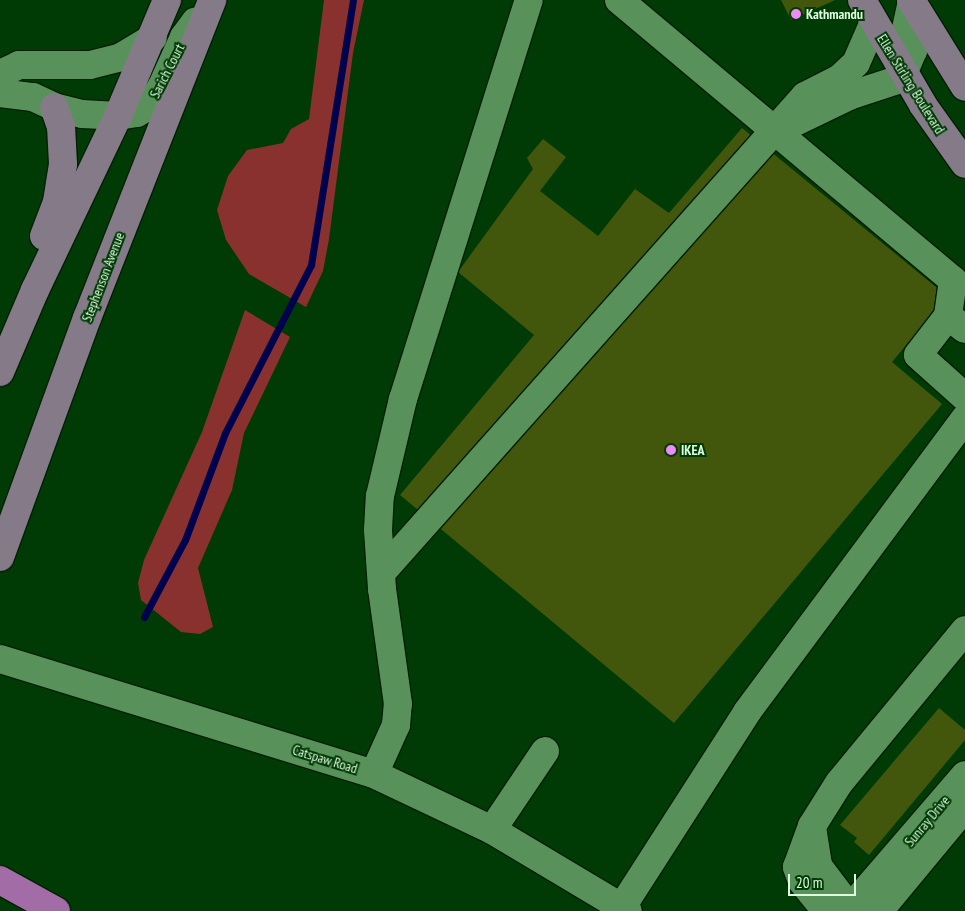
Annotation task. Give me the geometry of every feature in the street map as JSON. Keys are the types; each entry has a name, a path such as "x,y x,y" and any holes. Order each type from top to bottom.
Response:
{"highway":[{"path":"0,880 56,911"},
{"path":"0,898 40,911"}],"main road":[{"path":"0,372 35,290 118,116 153,38 167,0"},
{"name":"Ellen Stirling Boulevard","path":"862,0 904,74 965,164"},
{"path":"912,1 965,87"},
{"name":"Stephenson Avenue","path":"0,556 87,318 210,6"},
{"path":"35,290 41,244 57,202 64,164 62,127 54,107"}],"street":[{"path":"374,774 396,725 398,704 378,530 380,496 395,430 529,0"},
{"path":"618,0 953,280 957,323 918,356 965,397"},
{"path":"775,131 849,96 894,81 904,74 913,51 906,29 912,1"},
{"name":"Sarich Court","path":"0,93 33,96 54,107 82,114 118,116 137,112 149,106 162,86 184,37 210,6"},
{"path":"382,572 805,96 840,79 856,63 874,24"},
{"name":"Sarich Court","path":"0,74 19,66 90,65 121,57 153,38"},
{"path":"625,909 690,798 747,712 965,418"},
{"path":"844,911 818,866 812,826 839,783 965,630"},
{"name":"Catspaw Road","path":"0,659 374,774 492,830 625,909"},
{"path":"492,830 546,751"},
{"name":"Sunray Drive","path":"844,911 965,775"},
{"name":"Sunray Drive","path":"879,911 965,807"}],"shaded area":[{"path":"324,0 364,0 353,53 329,239 323,271 306,307 249,274 226,240 217,210 228,176 247,150 283,143 291,129 309,119"},
{"path":"245,310 290,337 244,433 232,490 198,568 213,627 200,634 181,632 141,600 138,583 144,560 202,432"}],"building":[{"name":"Kathmandu","path":"781,0 835,0 791,20"},
{"name":"IKEA","path":"742,128 947,296 892,362 942,404 674,723 400,495 534,335 458,272 533,169 527,158 543,139 566,157 540,191 598,236 635,189 669,213"},
{"path":"939,708 965,730 965,740 869,855 854,842 857,838 840,825"}],"waterway":[{"path":"144,617 185,540 225,433 311,265 353,0"}],"place":[{"name":"Kathmandu","path":"796,14"},
{"name":"IKEA","path":"671,450"}]}
